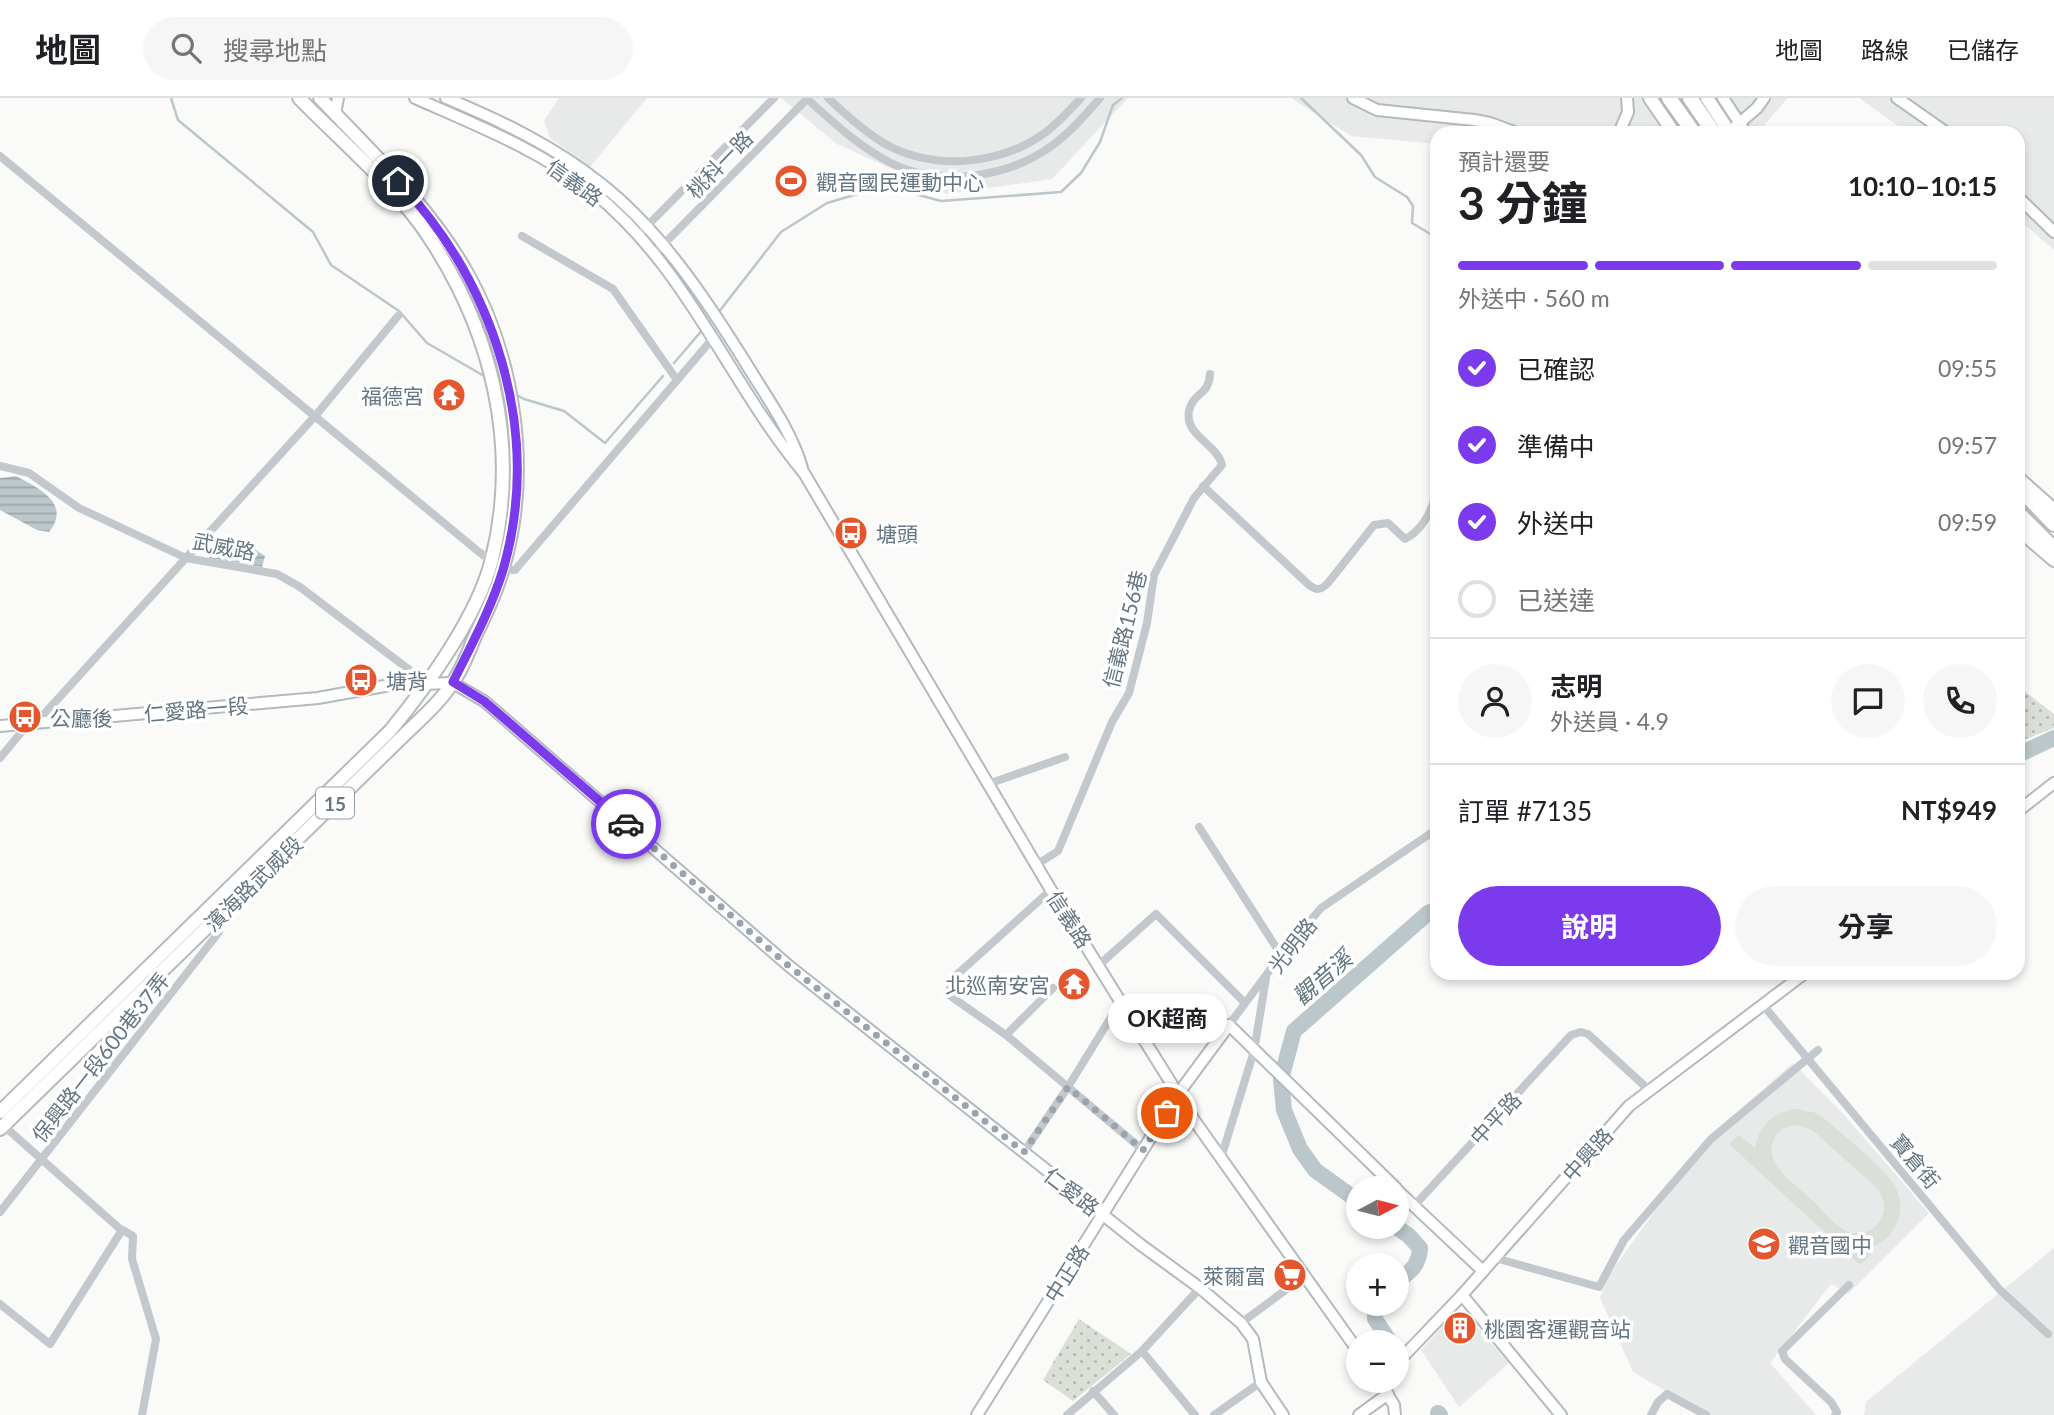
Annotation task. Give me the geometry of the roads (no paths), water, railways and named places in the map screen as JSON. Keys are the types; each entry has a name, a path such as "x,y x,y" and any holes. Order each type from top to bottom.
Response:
{"highway":[{"path":"1670,98 1689,126"},
{"path":"1690,98 1717,126"},
{"path":"2025,494 2054,524"},
{"path":"2025,520 2054,550"}],"main road":[{"name":"濱海路武威段","path":"0,1112 390,731 428,684 466,622 491,561 499,517 500,422 486,353 465,297 429,236 407,208 299,98"},
{"name":"濱海路武威段","path":"2,1128 399,740 453,682 503,569 512,522 516,447 505,368 488,317 465,269 414,198 320,98"},
{"path":"1650,98 1669,126"},
{"path":"1707,98 1721,126"},
{"path":"2025,484 2054,510"},
{"path":"2025,535 2054,560"}],"street":[{"path":"335,114 338,98"},
{"name":"信義路","path":"415,98 554,164 663,246 710,307 795,443 804,473"},
{"name":"信義路","path":"446,98 514,129 580,168 602,184 642,232 654,254 712,334 783,447 804,473 1051,890 1178,1094 1346,1333"},
{"name":"桃科一路","path":"642,232 774,98"},
{"path":"807,98 867,149 893,164 949,177 993,172 1034,156 1051,146 1100,98"},
{"name":"桃科一路","path":"654,254 807,98"},
{"path":"828,98 870,134 888,145 928,159 956,162 978,160 1031,142 1061,120 1081,98"},
{"path":"1353,98 1377,110 1474,120 1498,126"},
{"path":"1622,126 1629,112 1627,98"},
{"path":"1723,98 1742,126"},
{"path":"1734,126 1757,108 1764,98"},
{"path":"1897,98 1937,126"},
{"path":"0,156 503,569 515,570 677,380 712,334"},
{"path":"2025,204 2054,232"},
{"path":"522,236 613,289 677,380"},
{"path":"0,758 316,415 397,316"},
{"name":"信義路156巷","path":"1036,865 1058,851 1112,722 1129,693 1147,623 1154,575 1178,526 1203,486 1221,467 1222,462 1191,428 1188,418 1192,401 1206,390 1210,374"},
{"name":"武威路","path":"0,466 29,473 79,508 186,558 277,574 300,587 428,684"},
{"path":"1203,486 1317,589 1322,589 1328,583 1374,526 1388,523 1405,539 1411,536 1430,510"},
{"path":"428,684 453,682"},
{"name":"仁愛路","path":"453,682 484,701 789,966 1241,1323 1253,1339 1261,1382 1283,1415"},
{"name":"仁愛路一段","path":"0,726 318,698 390,685 428,684"},
{"path":"988,784 1065,757"},
{"path":"2025,806 2054,783"},
{"path":"1199,828 1281,955"},
{"name":"光明路","path":"1178,1094 1281,955 1321,908 1430,834"},
{"path":"1051,890 952,979 949,995 1006,1035 1143,1150"},
{"path":"1099,965 1156,914 1243,1001"},
{"name":"保興路一段600巷37弄","path":"0,1212 219,932 214,921"},
{"path":"1221,1158 1255,1051 1267,976"},
{"name":"中興路","path":"1409,1350 1462,1295 1629,1106 1796,980"},
{"path":"1006,1035 1053,988"},
{"path":"1024,1152 1121,1001"},
{"name":"寶倉街","path":"1763,1005 2000,1290 2048,1334"},
{"path":"1229,1025 1384,1176"},
{"name":"中平路","path":"1414,1206 1571,1035 1581,1032 1588,1034 1649,1090"},
{"path":"1495,1258 1599,1287 1624,1240 1711,1139 1818,1050"},
{"name":"中正路","path":"977,1415 1178,1094"},
{"path":"2,1128 43,1160 122,1230 133,1236 132,1259 156,1339 142,1415"},
{"path":"1409,1201 1483,1271"},
{"path":"0,1304 50,1344 122,1230"},
{"path":"1241,1323 1306,1275"},
{"path":"1835,1415 1837,1412 1831,1402 1785,1359 1783,1352 1849,1284"},
{"path":"1067,1415 1142,1351 1200,1288"},
{"path":"1462,1295 1561,1415"},
{"path":"1142,1351 1195,1415"},
{"path":"1214,1415 1261,1382"},
{"path":"1093,1391 1114,1415"},
{"path":"1359,1415 1388,1394 1394,1405 1395,1415"},
{"path":"1651,1415 1658,1402 1667,1394 1706,1415"}],"waterway":[{"path":"171,98 178,120 313,232 331,265 399,311 427,343 484,376"},
{"path":"718,313 781,232 827,203 885,186 941,201 1061,192 1081,173 1100,142 1113,105 1122,98"},
{"path":"1301,98 1361,155 1375,177 1407,197 1413,206 1412,223 1430,234"},
{"path":"674,363 704,328"},
{"path":"513,393 564,411 605,443 663,376"},
{"name":"觀音溪","path":"2025,752 2054,738"},
{"name":"觀音溪","path":"1346,1192 1315,1170 1300,1149 1284,1110 1281,1079 1294,1031 1430,912"},
{"name":"觀音溪","path":"1409,1236 1420,1248 1418,1260 1409,1272"},
{"name":"觀音溪","path":"1375,1316 1382,1330"}],"place":[{"name":"觀音國民運動中心","path":"791,181"},
{"name":"福德宮","path":"449,395"},
{"name":"塘頭","path":"851,533"},
{"name":"塘背","path":"361,680"},
{"name":"公廳後","path":"25,717"},
{"name":"北巡南安宮","path":"1074,984"},
{"name":"OK超商","path":"1167,1113"},
{"name":"觀音國中","path":"1764,1244"},
{"name":"萊爾富","path":"1290,1275"},
{"name":"桃園客運觀音站","path":"1460,1328"}]}
